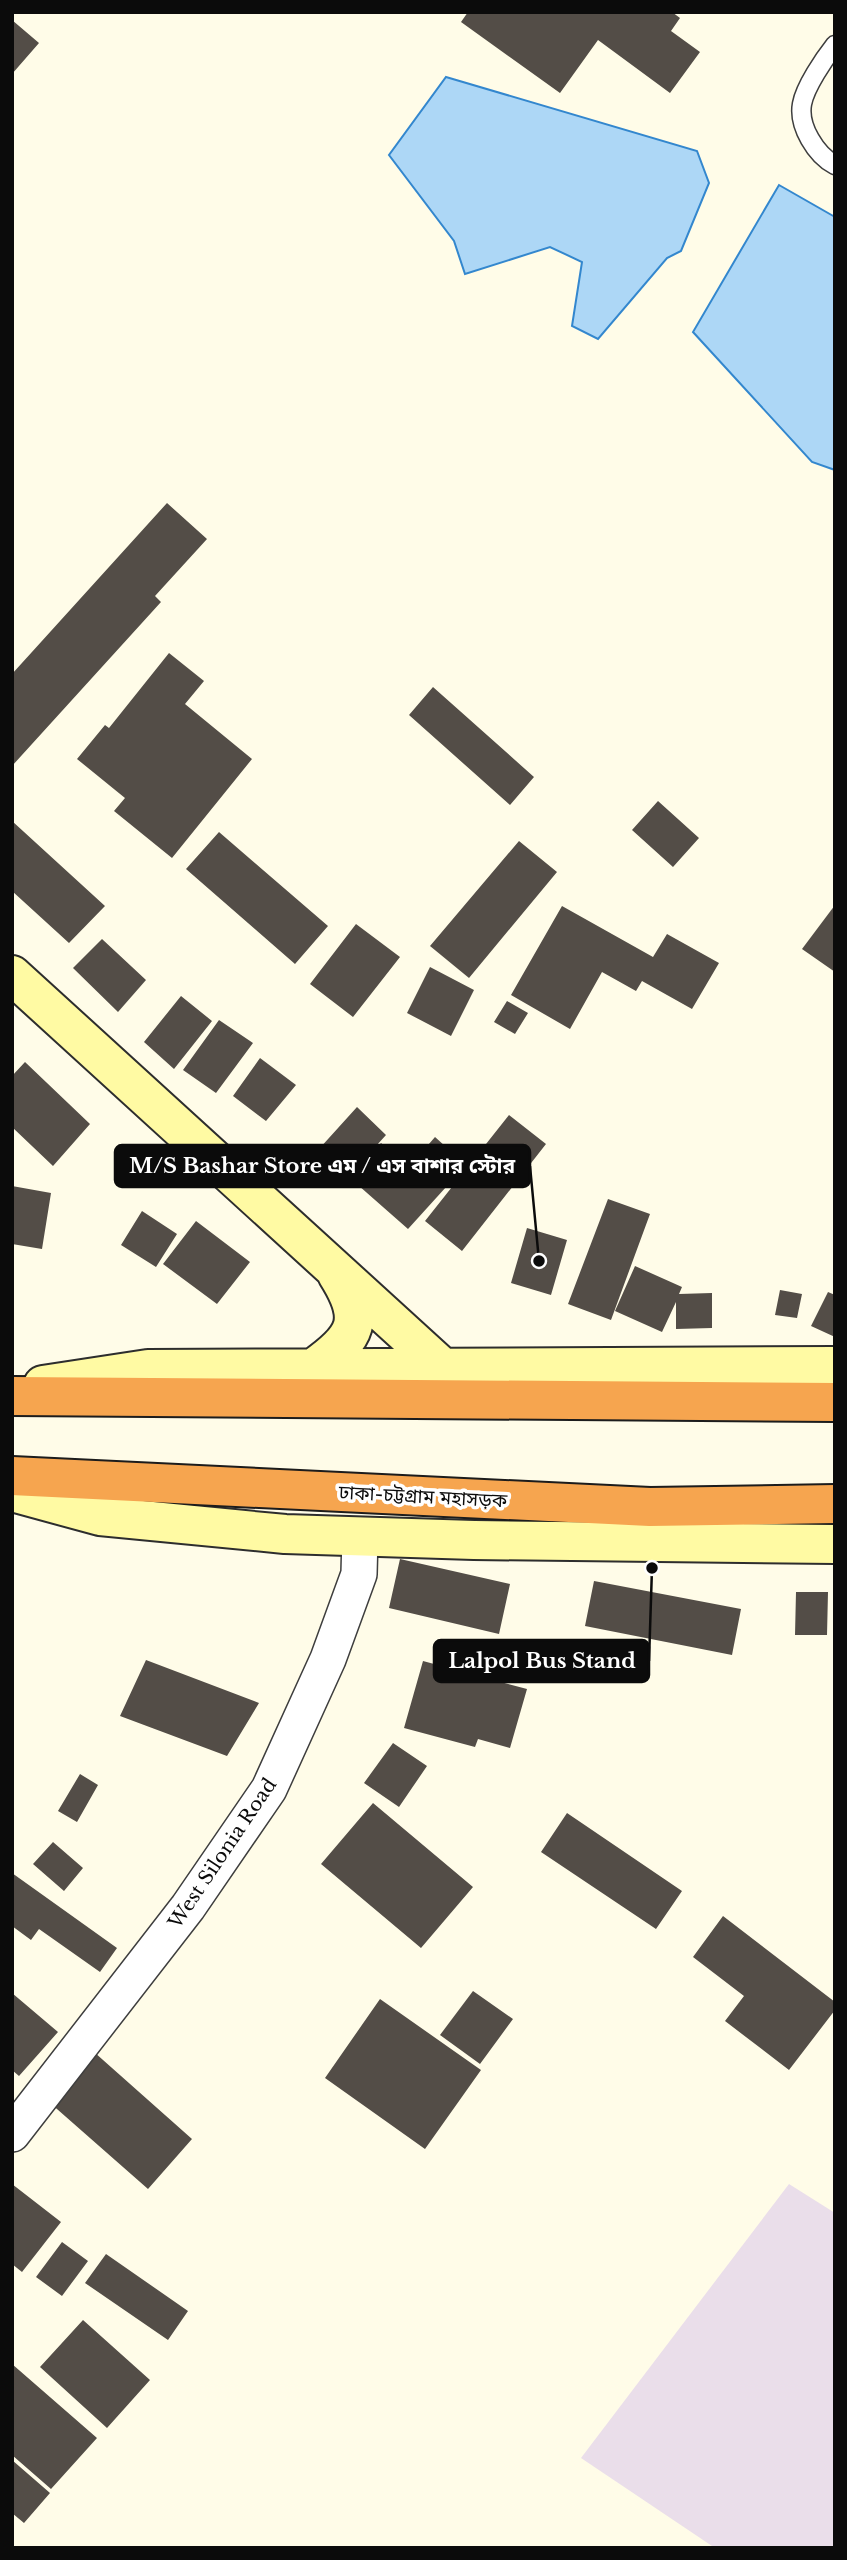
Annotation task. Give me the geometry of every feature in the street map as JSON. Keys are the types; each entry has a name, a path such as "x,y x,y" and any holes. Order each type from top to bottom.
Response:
{"highway":[{"path":"12,1396 835,1402"},
{"name":"ঢাকা-চট্টগ্রাম মহাসড়ক","path":"12,1476 650,1507 835,1504"}],"main road":[{"path":"12,975 442,1367"},
{"path":"315,1367 340,1349 351,1332 354,1310 348,1292 332,1267"},
{"path":"12,1389 148,1369 835,1366"},
{"path":"12,1492 100,1516 285,1534 474,1540 835,1544"}],"street":[{"name":"West Silonia Road","path":"12,2134 188,1907 270,1789 328,1659 359,1574 360,1536"}],"lane":[{"path":"835,45 822,61 802,105 807,138 835,165"}],"shaded area":[{"path":"789,2184 835,2213 835,2548 715,2548 581,2458"}],"water":[{"path":"446,77 697,151 709,183 681,251 667,258 598,339 572,326 582,262 550,247 465,274 454,241 389,155"},
{"path":"779,185 835,217 835,470 812,462 693,332"}],"building":[{"path":"468,12 672,12 680,18 671,31 700,52 670,93 598,40 560,93 461,22"},
{"path":"12,20 39,43 12,74"},
{"path":"167,503 207,539 155,596 161,602 12,766 12,674"},
{"path":"169,653 204,681 185,704 252,759 172,858 114,811 125,798 77,759 105,725 109,728"},
{"path":"433,687 534,777 510,805 409,715"},
{"path":"658,801 699,838 673,867 632,830"},
{"path":"12,821 105,906 69,943 12,891"},
{"path":"219,832 328,926 295,964 186,869"},
{"path":"519,841 557,872 469,978 430,946"},
{"path":"835,905 835,972 802,949"},
{"path":"562,906 653,957 667,934 719,963 692,1009 642,981 636,991 602,972 570,1029 511,995"},
{"path":"356,924 400,957 353,1017 310,984"},
{"path":"102,939 146,980 118,1012 73,968"},
{"path":"430,967 474,990 451,1036 407,1013"},
{"path":"181,996 212,1021 174,1069 144,1042"},
{"path":"507,1001 528,1013 515,1034 494,1022"},
{"path":"219,1020 253,1043 216,1093 183,1070"},
{"path":"260,1058 296,1085 266,1121 233,1096"},
{"path":"25,1062 90,1124 53,1166 12,1127 12,1076"},
{"path":"357,1107 386,1135 349,1176 319,1149"},
{"path":"509,1115 546,1144 462,1251 425,1221"},
{"path":"435,1137 466,1165 408,1229 350,1178 381,1143 409,1167"},
{"path":"12,1186 51,1193 42,1249 12,1244"},
{"path":"608,1199 650,1214 611,1320 568,1304"},
{"path":"142,1211 177,1234 156,1267 121,1245"},
{"path":"196,1221 250,1262 217,1304 163,1264"},
{"path":"527,1228 567,1240 551,1295 511,1283"},
{"path":"635,1266 682,1287 679,1294 712,1293 712,1328 676,1329 676,1302 662,1332 615,1311"},
{"path":"780,1290 802,1294 797,1318 775,1315"},
{"path":"828,1292 835,1295 835,1337 811,1326"},
{"path":"400,1559 510,1584 499,1634 389,1608"},
{"path":"594,1581 741,1609 732,1655 585,1626"},
{"path":"796,1592 828,1592 827,1635 795,1635"},
{"path":"146,1660 259,1703 227,1756 120,1716"},
{"path":"423,1661 527,1689 510,1748 478,1739 475,1747 404,1728"},
{"path":"393,1743 427,1766 399,1807 364,1783"},
{"path":"80,1774 98,1785 77,1822 58,1811"},
{"path":"373,1803 473,1887 421,1948 321,1864"},
{"path":"567,1813 682,1891 656,1929 541,1852"},
{"path":"53,1842 83,1868 64,1891 33,1864"},
{"path":"12,1873 117,1948 100,1972 39,1929 31,1940 12,1926"},
{"path":"723,1916 835,2002 835,2010 789,2070 725,2021 744,1996 693,1957"},
{"path":"473,1991 513,2019 480,2064 440,2035"},
{"path":"12,1993 58,2032 19,2076 12,2070"},
{"path":"380,1999 481,2070 425,2149 325,2078"},
{"path":"94,2052 192,2139 148,2189 49,2102"},
{"path":"12,2184 61,2222 22,2272 12,2264"},
{"path":"62,2242 88,2261 62,2296 36,2277"},
{"path":"106,2254 188,2311 168,2340 85,2283"},
{"path":"83,2320 150,2380 107,2428 40,2367"},
{"path":"12,2364 97,2438 51,2489 12,2455"},
{"path":"12,2460 50,2493 24,2523 12,2513"}],"place":[{"name":"M/S Bashar Store এম / এস বাশার স্টোর","path":"539,1261"},
{"name":"Lalpol Bus Stand","path":"652,1568"}]}
